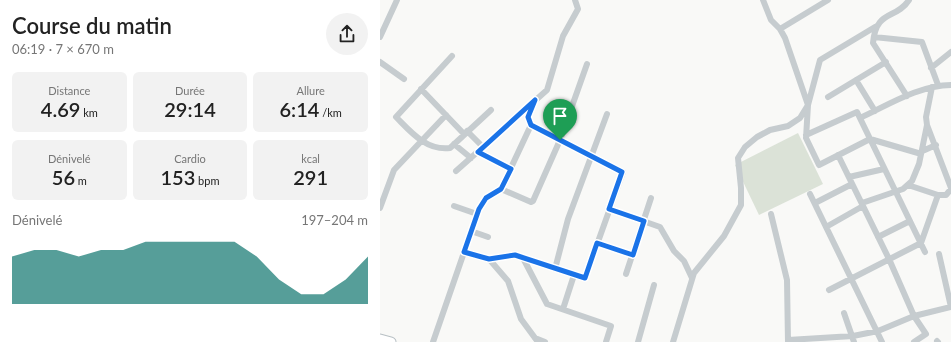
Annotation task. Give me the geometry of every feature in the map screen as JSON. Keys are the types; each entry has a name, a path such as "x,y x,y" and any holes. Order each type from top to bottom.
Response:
{"street":[{"path":"380,37 397,0"},
{"path":"456,171 547,90 563,36 578,9 575,0"},
{"path":"763,0 771,20 780,29 808,105"},
{"path":"780,29 828,0"},
{"path":"910,0 881,20 875,27 820,60 808,105 806,135 819,165 870,139 918,153 936,145"},
{"path":"875,27 873,43 907,96"},
{"path":"826,227 863,205 903,189 915,176 922,152 927,126 926,117 935,86 932,68 922,42 874,37"},
{"path":"932,68 951,52"},
{"path":"452,56 396,116 420,142 444,149 450,148 491,110"},
{"path":"380,62 404,79"},
{"path":"828,97 886,62"},
{"path":"501,189 531,202 534,201 560,140 588,64"},
{"path":"856,80 875,111"},
{"path":"860,118 907,96 935,86 951,85"},
{"path":"421,89 480,150 511,169"},
{"path":"464,252 489,259 515,255 585,278 622,172 531,125 528,117 535,100"},
{"path":"673,342 694,273 724,236 741,205 738,158 745,147 757,136 770,130 788,126 800,118 808,105"},
{"path":"806,135 857,112 925,252"},
{"path":"555,269 568,219 607,114"},
{"path":"380,208 394,170 446,115"},
{"path":"433,342 477,214 486,198 501,189 531,125"},
{"path":"908,185 938,195 946,195 951,189 936,145 927,126"},
{"path":"454,144 471,158"},
{"path":"838,155 889,259 914,316 926,334 914,342"},
{"path":"849,178 884,169"},
{"path":"815,203 852,184"},
{"path":"810,194 878,331 882,342"},
{"path":"830,290 921,243 938,195"},
{"path":"626,274 651,198"},
{"path":"454,206 477,214"},
{"path":"609,209 660,227 674,251 684,261 692,278"},
{"path":"771,214 787,280 788,341 854,339 914,316 951,307 939,254"},
{"path":"878,237 910,221"},
{"path":"471,231 488,237"},
{"path":"597,243 633,255"},
{"path":"522,258 546,304 611,326 606,342"},
{"path":"489,259 508,282 521,319 536,340 544,342"},
{"path":"563,309 574,275"},
{"path":"638,342 654,285"},
{"path":"844,313 854,339"},
{"path":"380,339 390,342"}],"shaded area":[{"path":"798,133 823,184 759,215 735,165"}],"route":[{"path":"535,100 528,117 531,125 560,140 622,172 609,209 644,221 633,255 597,243 585,278 515,255 489,259 464,252 479,209 486,198 501,189 511,169 478,152 535,100"}]}
